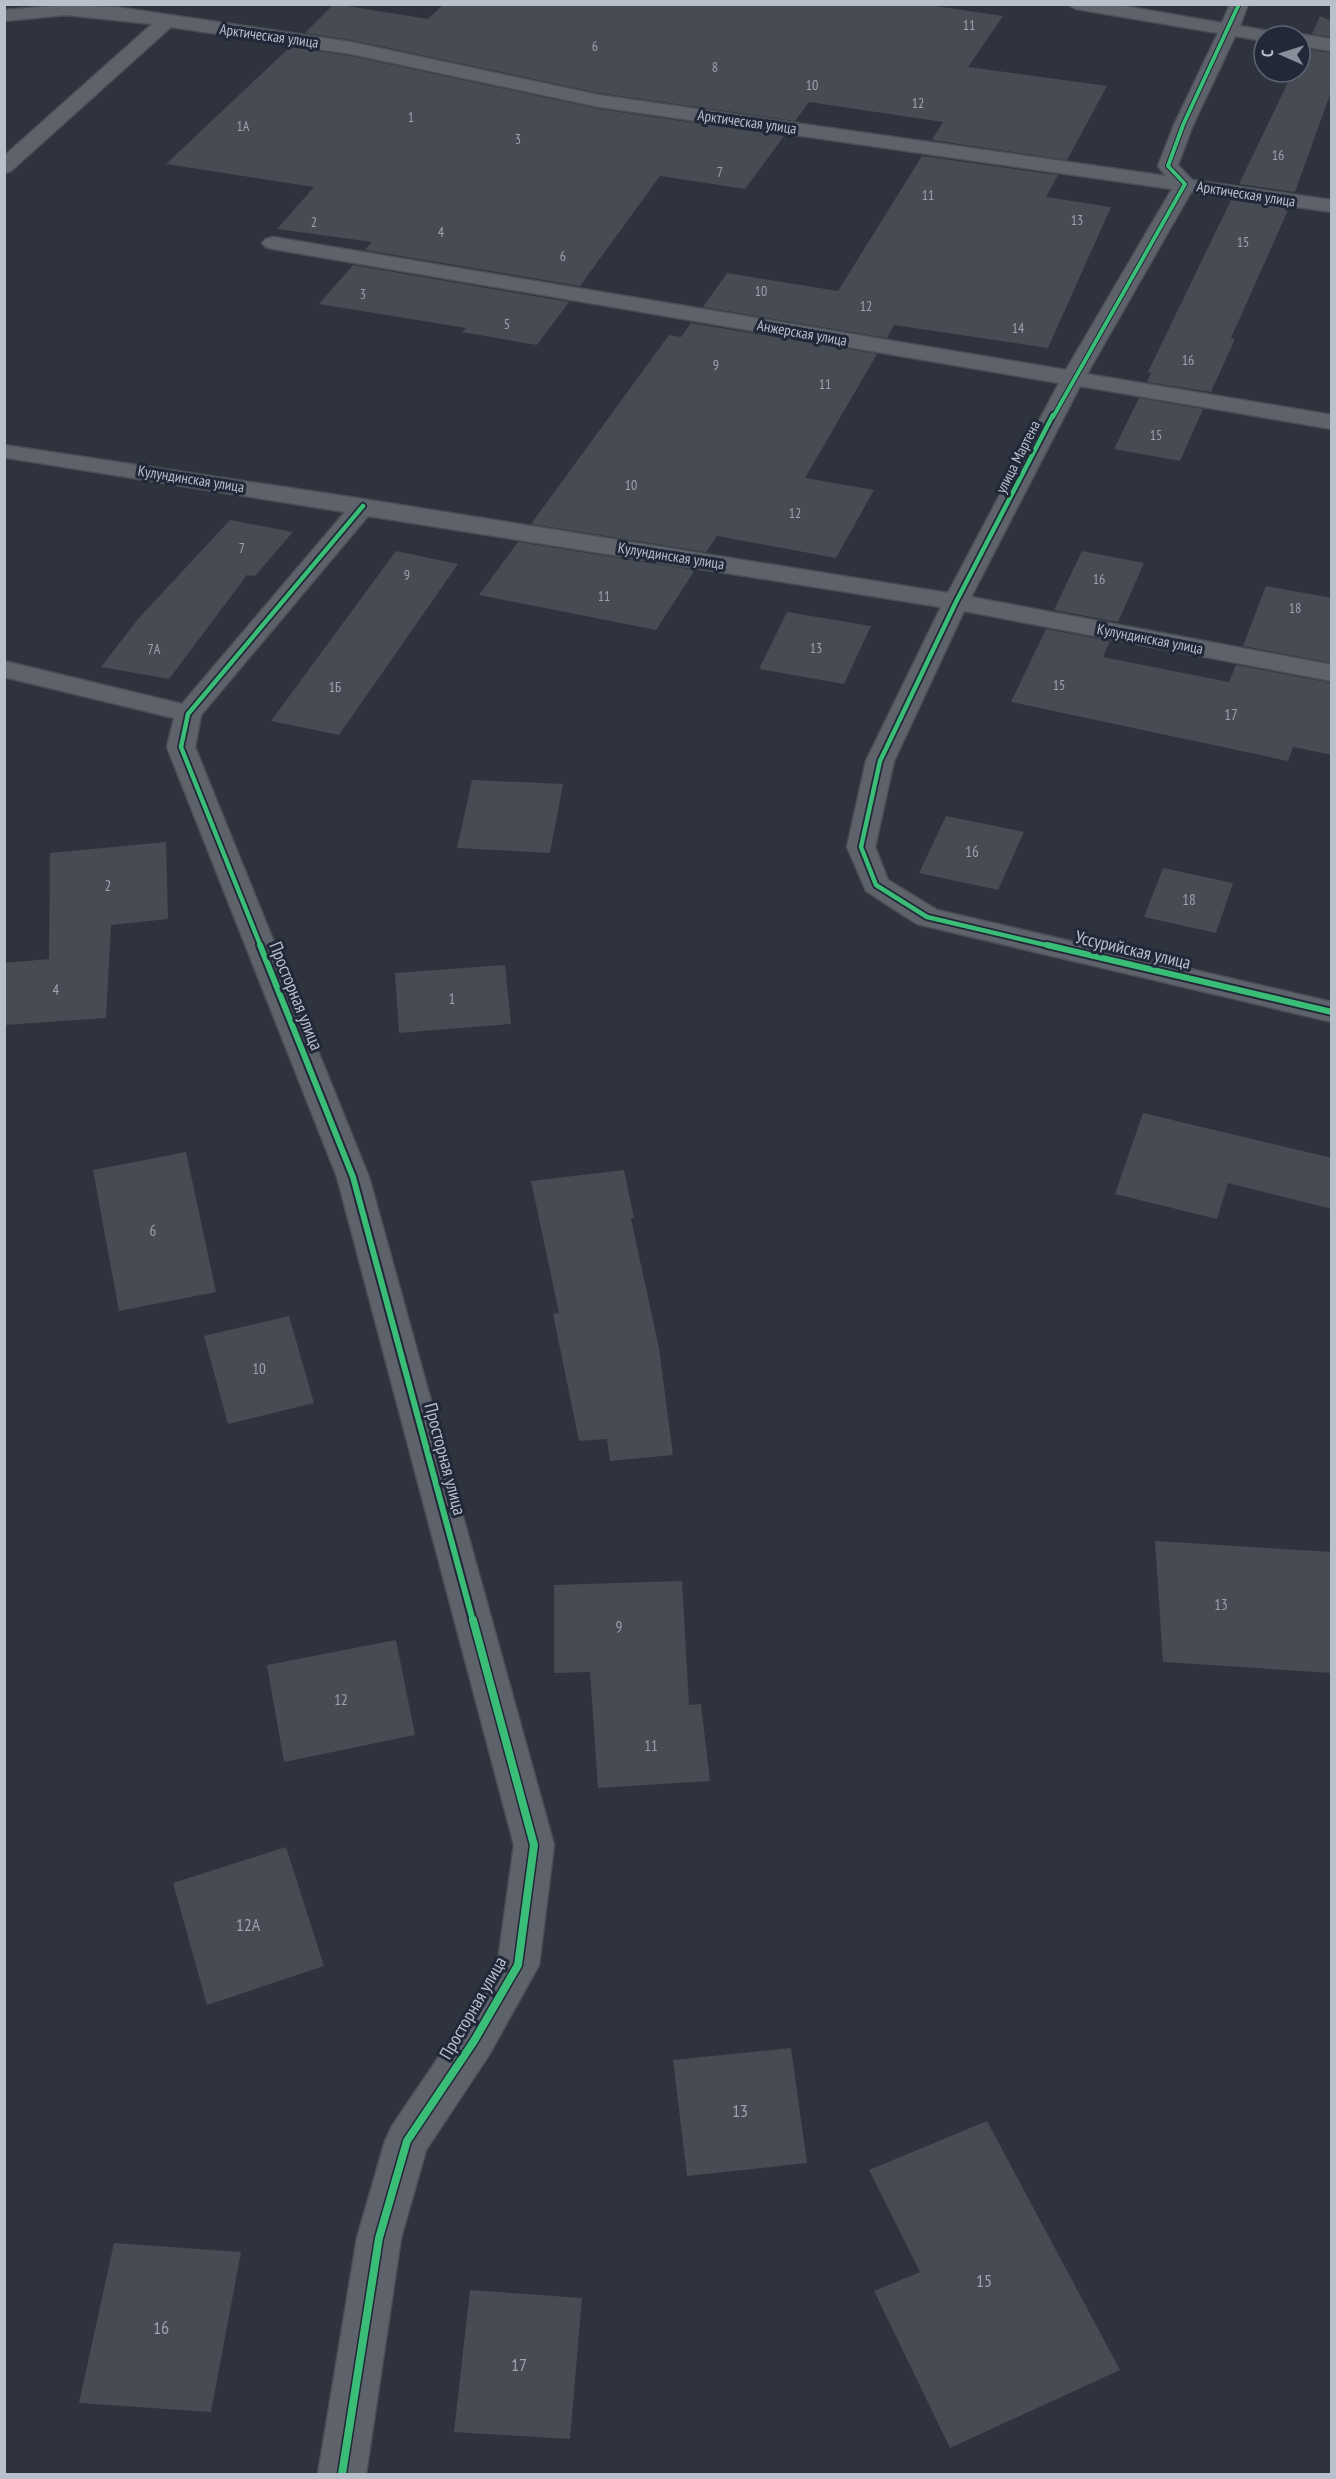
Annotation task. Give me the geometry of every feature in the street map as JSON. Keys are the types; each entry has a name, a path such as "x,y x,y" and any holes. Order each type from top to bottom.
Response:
{"street":[{"path":"1076,4 1252,34"},
{"path":"1185,184 1168,166 1177,134 1230,31 1239,4"},
{"name":"Арктическая улица","path":"4,16 66,10 116,13 351,48 599,101 1332,206"},
{"path":"4,167 166,21"},
{"path":"1312,42 1332,45"},
{"name":"улица Мартена","path":"927,917 876,885 861,847 880,761 956,602 1072,380 1185,184"},
{"name":"Анжерская улица","path":"273,243 1072,380 1332,422"},
{"name":"Кулундинская улица","path":"8,451 956,602 1332,673"},
{"name":"Просторная улица","path":"342,2475 379,2238 407,2140 474,2041 518,1965 534,1845 353,1178 181,747 188,714 363,506"},
{"path":"4,669 188,714"},
{"name":"Уссурийская улица","path":"927,917 1332,1011"}],"building":[{"path":"334,4 428,19 444,4 921,4 1003,16 968,67 1107,86 1067,160 932,140 943,122 809,102 795,121 599,93 351,40 305,33"},
{"path":"1320,16 1332,21 1332,37 1312,34"},
{"path":"290,47 351,56 599,109 784,136 745,189 660,176 580,286 365,250 372,242 277,229 314,187 166,164"},
{"path":"1312,50 1332,53 1332,89 1295,192 1239,184 1287,84 1312,84"},
{"path":"922,156 1058,175 1046,197 1111,207 1048,348 894,325 887,338 703,307 727,273 838,291"},
{"path":"1231,200 1289,208 1231,338 1235,339 1211,392 1147,382 1151,373 1148,372"},
{"path":"353,265 569,302 537,345 462,332 466,328 319,304"},
{"path":"691,323 877,354 805,478 874,490 836,558 717,536 706,552 531,524 669,335 681,337"},
{"path":"1139,398 1203,409 1180,461 1114,449"},
{"path":"230,520 293,532 255,576 247,575 169,679 101,667 138,619"},
{"path":"518,542 695,570 656,630 479,595"},
{"path":"396,551 458,564 339,735 271,721"},
{"path":"1082,551 1144,563 1118,622 1054,610"},
{"path":"1266,586 1332,598 1332,663 1243,646"},
{"path":"787,612 871,626 844,684 759,669"},
{"path":"1046,629 1110,641 1103,657 1229,682 1236,665 1332,683 1332,755 1293,747 1288,761 1011,702"},
{"path":"472,780 563,784 550,853 457,848"},
{"path":"946,816 1024,832 998,890 919,873"},
{"path":"166,842 168,919 111,925 106,1018 4,1025 4,963 49,959 50,853"},
{"path":"1163,868 1233,883 1216,933 1144,917"},
{"path":"505,965 511,1024 399,1033 395,973"},
{"path":"1143,1113 1332,1158 1332,1209 1228,1183 1217,1219 1115,1194"},
{"path":"186,1152 216,1292 119,1311 93,1170"},
{"path":"624,1170 634,1218 631,1219 659,1348 673,1455 610,1461 607,1439 579,1441 553,1314 559,1313 531,1181"},
{"path":"289,1316 314,1403 228,1424 204,1336"},
{"path":"1155,1541 1332,1552 1332,1673 1163,1662"},
{"path":"682,1581 689,1705 701,1704 710,1781 598,1788 590,1672 554,1673 554,1585"},
{"path":"396,1640 415,1735 284,1762 267,1665"},
{"path":"286,1847 324,1966 207,2005 173,1883"},
{"path":"791,2048 807,2163 687,2176 673,2060"},
{"path":"987,2121 1120,2370 950,2448 874,2291 920,2272 869,2170"},
{"path":"114,2243 241,2252 211,2412 79,2403"},
{"path":"470,2290 582,2298 570,2439 454,2432"}],"cycle path":[{"path":"1239,4 1183,125 1168,166 1185,184 1072,380 956,602 880,761 861,847 876,885 927,917 1332,1012"},
{"path":"342,2474 379,2238 407,2141 474,2041 518,1965 534,1845 353,1177 181,747 188,714 363,506"}]}
